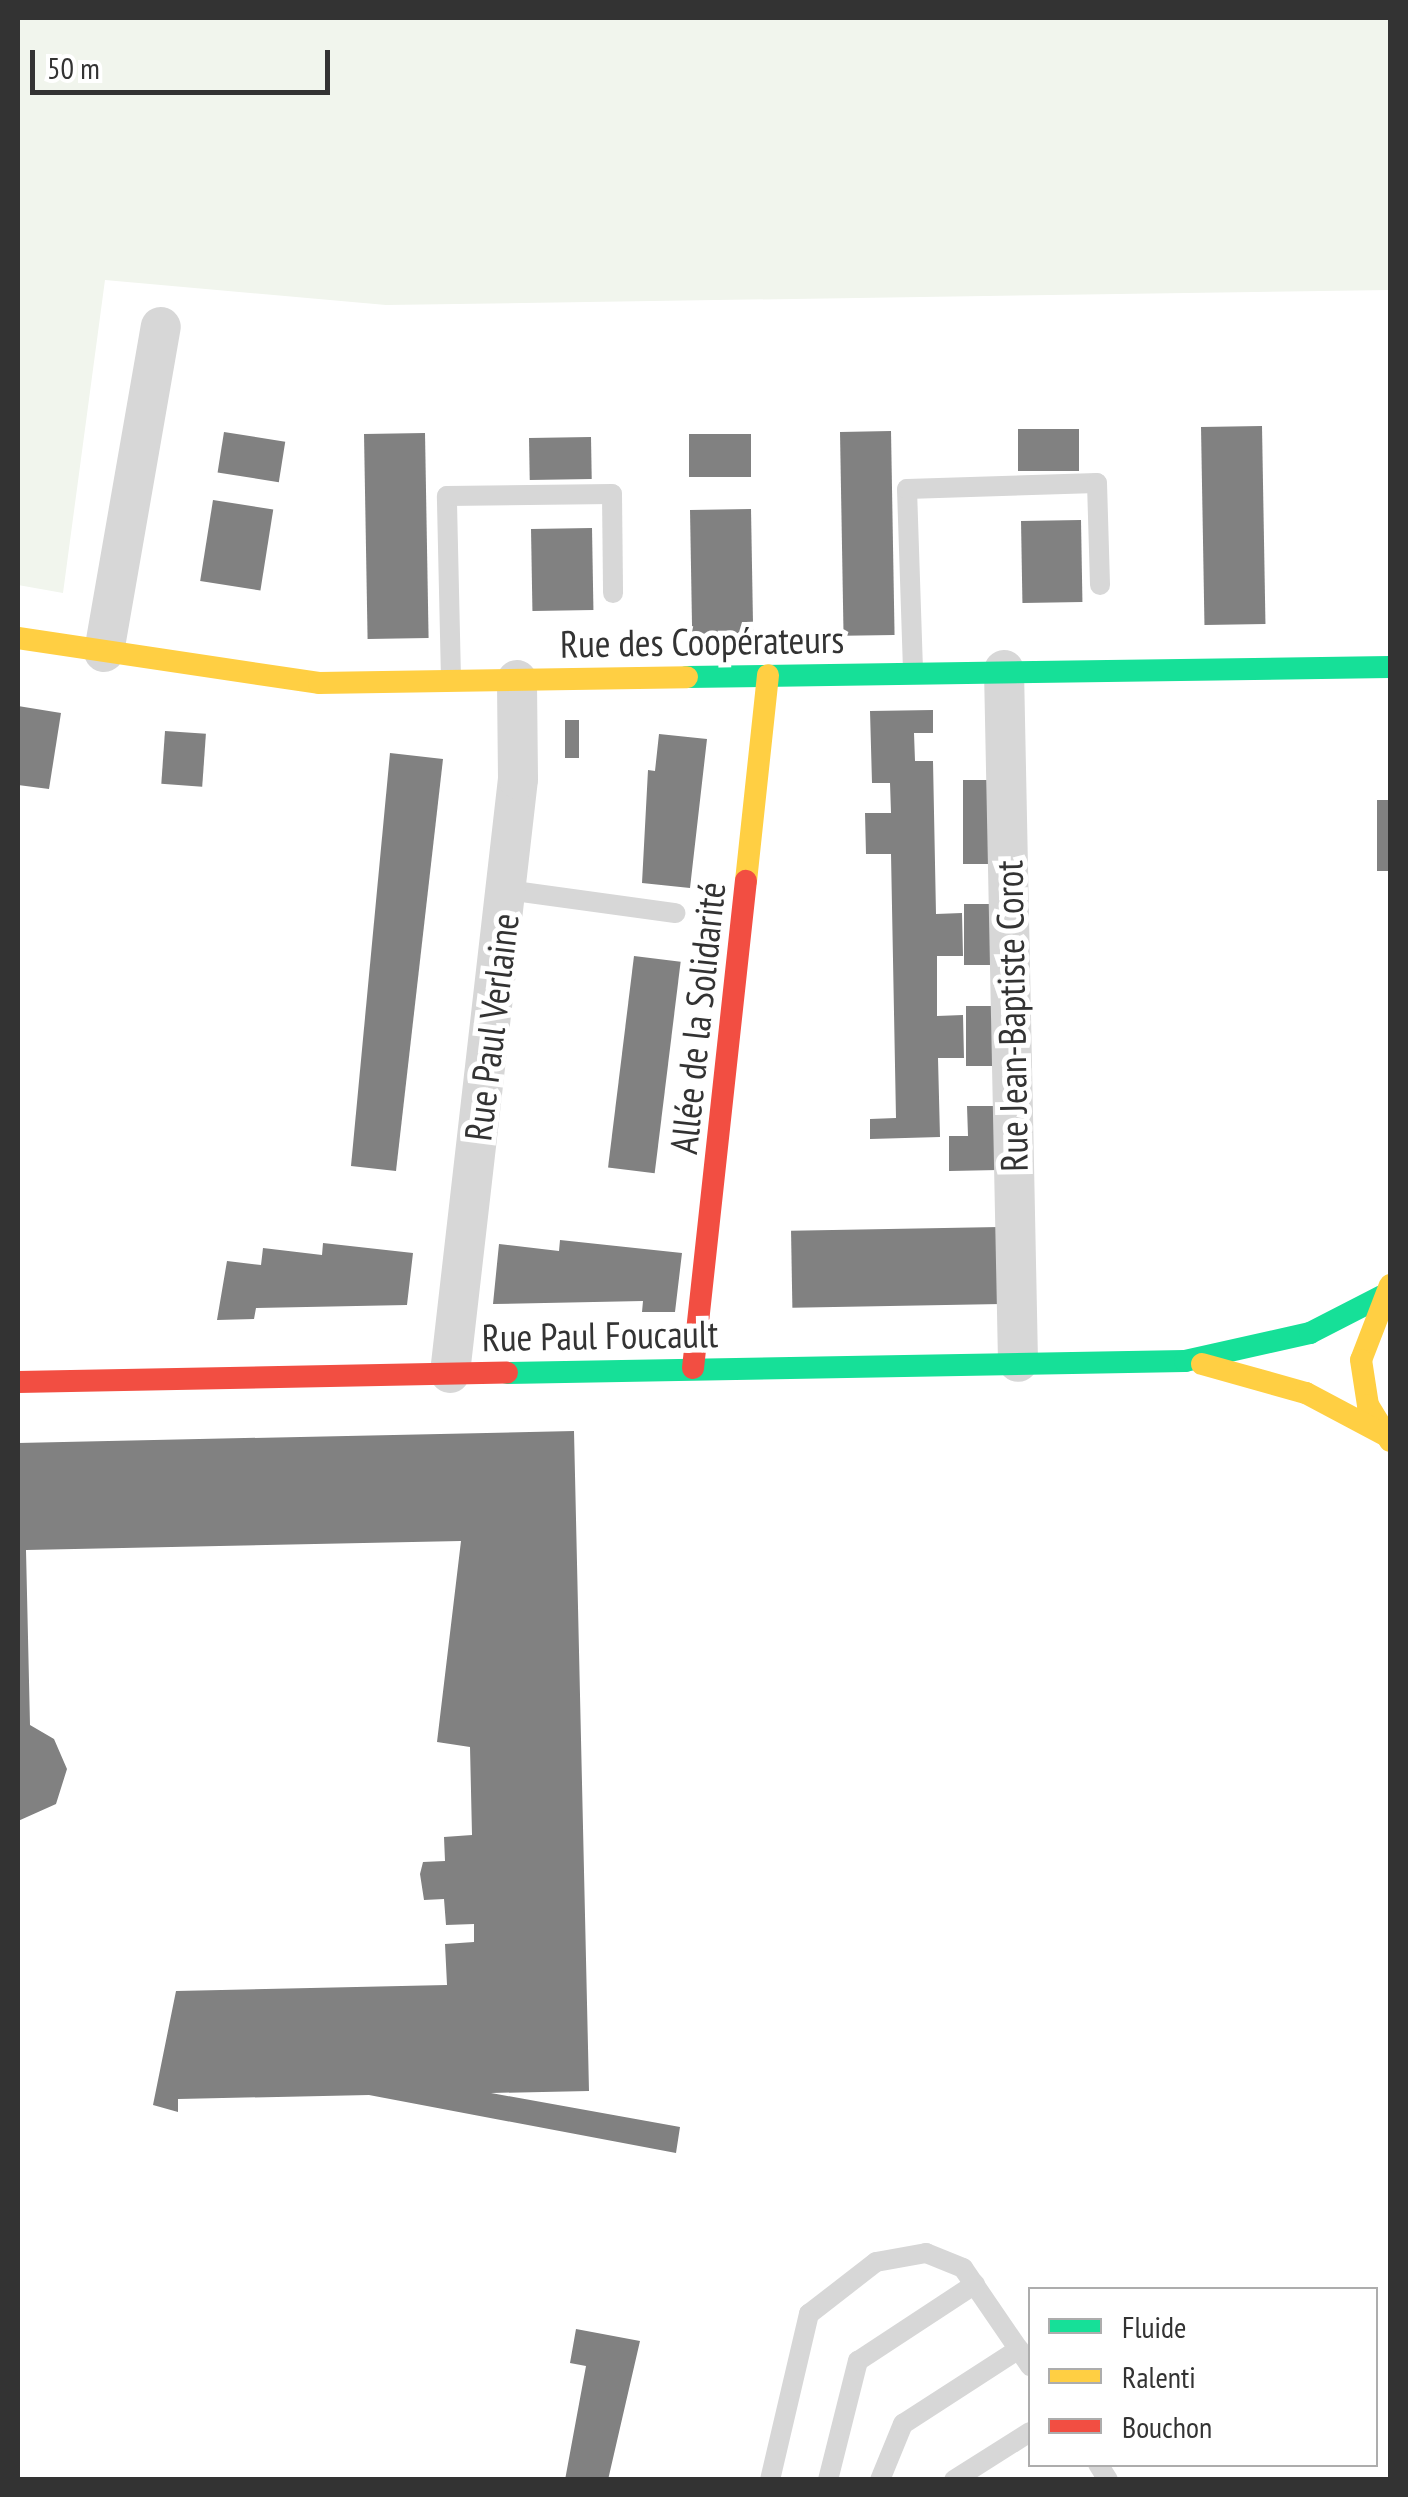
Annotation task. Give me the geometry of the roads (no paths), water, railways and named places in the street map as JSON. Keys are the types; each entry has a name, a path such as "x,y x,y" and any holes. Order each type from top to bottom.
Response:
{"street":[{"path":"104,652 160,327"},
{"name":"Rue des Coopérateurs","path":"18,638 292,682 1390,668"},
{"name":"Rue Jean-Baptiste Corot","path":"1004,670 1018,1362"},
{"name":"Allée de la Solidarité","path":"692,1368 768,674"},
{"name":"Rue Paul Verlaine","path":"450,1374 507,890 517,680"},
{"path":"1386,1290 1361,1360 1388,1438"},
{"name":"Rue Paul Foucault","path":"18,1382 1184,1361 1299,1336 1386,1290"},
{"name":"Rue Paul Foucault","path":"1184,1361 1306,1393 1388,1438"}],"lane":[{"path":"912,672 908,489 1097,483 1100,585"},
{"path":"450,681 447,496 612,494 613,592"},
{"path":"507,890 675,913"},
{"path":"770,2480 800,2332 822,2298 857,2270 910,2254 952,2261 975,2284 1025,2358 903,2424 880,2480"},
{"path":"828,2480 858,2361 975,2284"},
{"path":"954,2480 1028,2433"}]}
